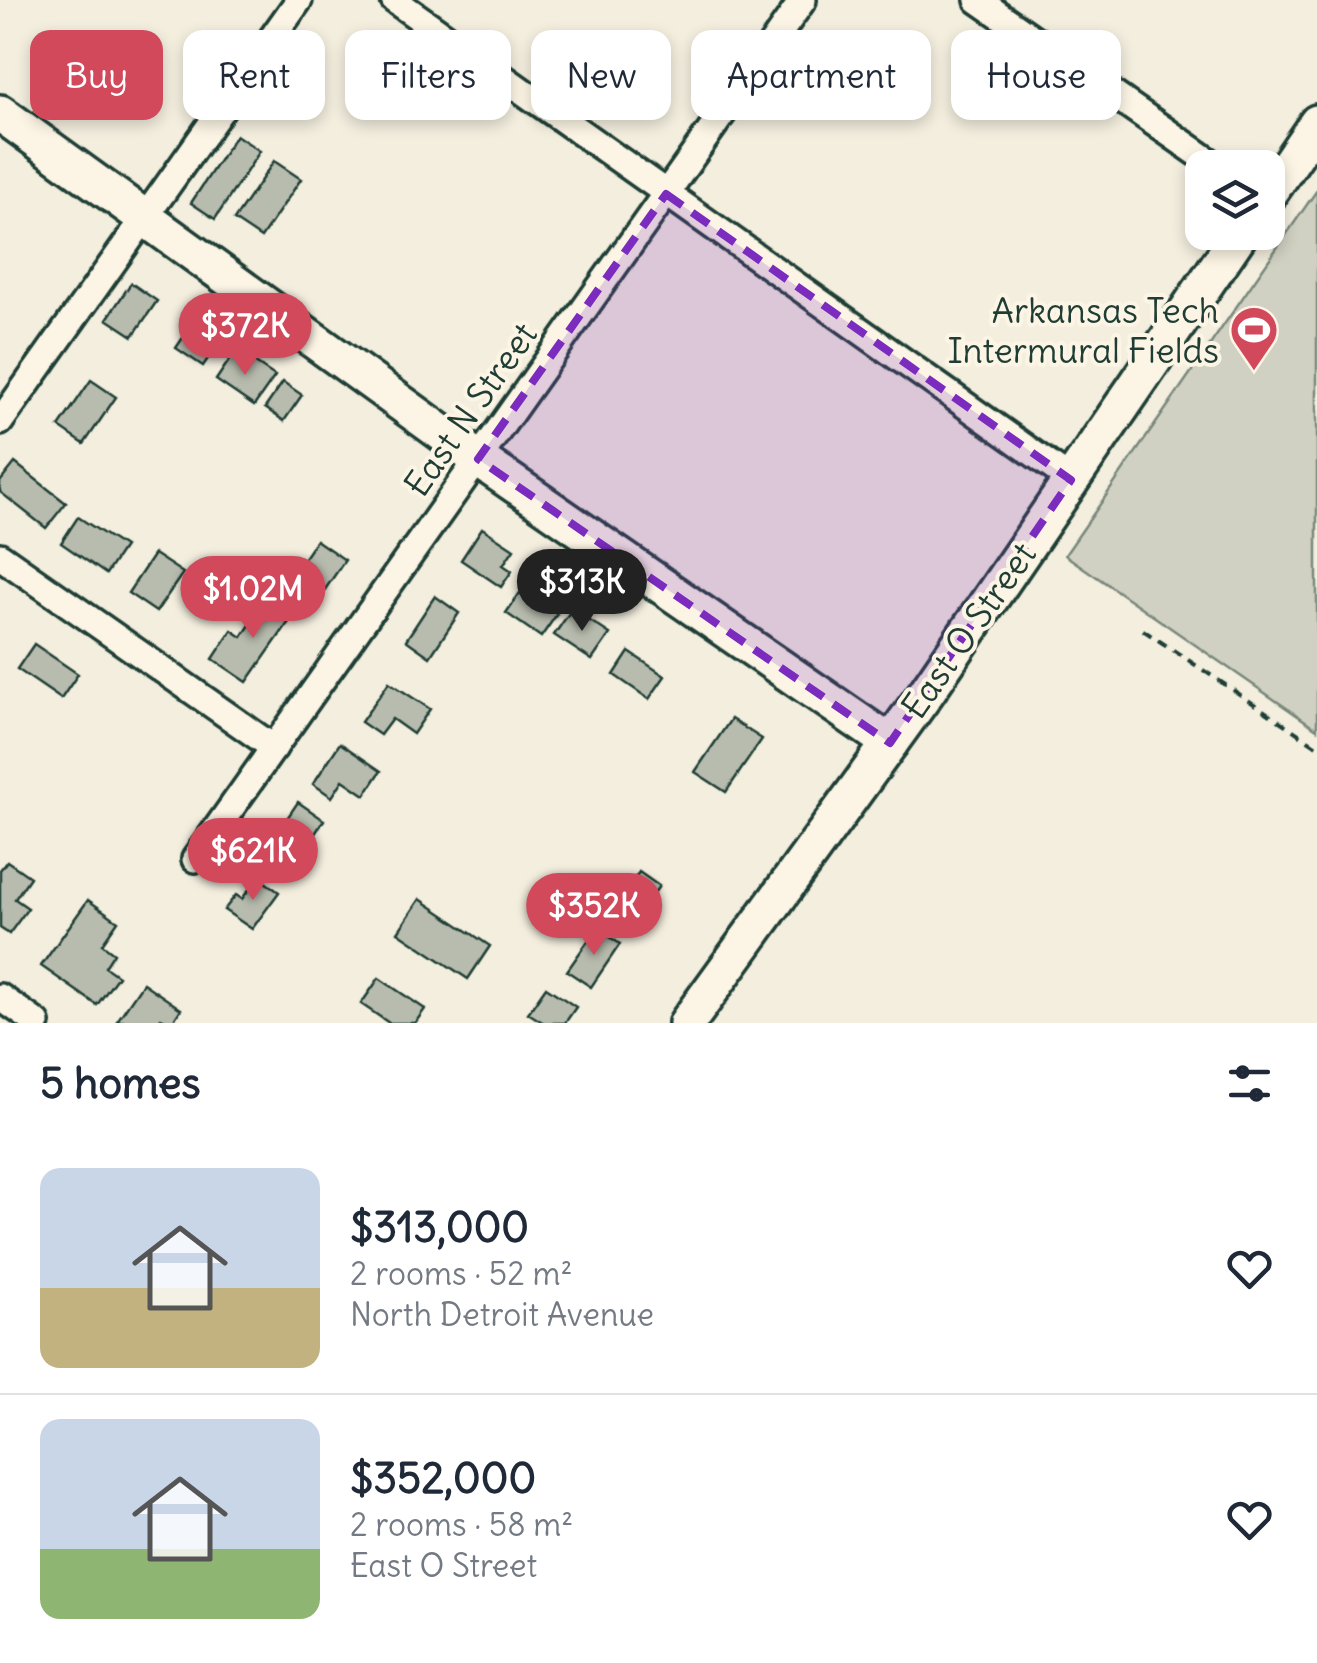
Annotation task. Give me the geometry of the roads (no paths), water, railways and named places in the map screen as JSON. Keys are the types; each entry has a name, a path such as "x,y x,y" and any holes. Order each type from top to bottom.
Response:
{"street":[{"path":"0,422 298,0"},
{"path":"394,0 1071,480"},
{"name":"East N Street","path":"195,859 803,0"},
{"path":"978,0 1192,150"},
{"path":"0,113 478,459 890,743"},
{"path":"1285,170 1317,123"},
{"name":"East O Street","path":"688,1023 890,743 1230,250"},
{"path":"0,556 274,748"},
{"path":"0,997 37,1023"}],"place":[{"name":"Arkansas Tech Intermural Fields","path":"1254,372"}]}
